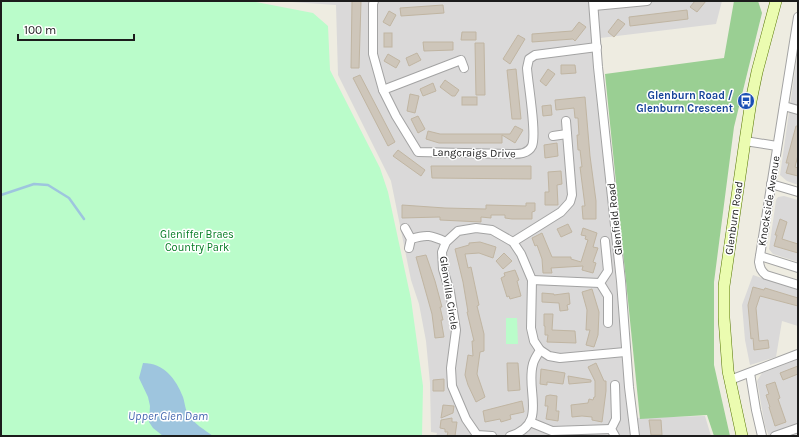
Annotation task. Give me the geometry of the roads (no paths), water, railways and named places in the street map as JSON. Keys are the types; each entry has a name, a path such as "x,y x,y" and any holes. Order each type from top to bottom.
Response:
{"street":[{"name":"Langcraigs Drive","path":"374,1 372,54 384,90 396,116 418,152 525,153 531,147 534,135 526,68 529,59 535,55 597,47"},
{"path":"594,4 647,1"},
{"name":"Glenburn Road","path":"742,436 730,380 725,338 724,286 744,141 757,72 776,1"},
{"name":"Glenfield Road","path":"594,4 621,281 625,352 635,436"},
{"name":"Knockside Avenue","path":"798,17 795,56 784,106 760,256 760,268 762,272 766,275 798,285"},
{"path":"384,90 461,60 464,68"},
{"path":"784,106 798,110"},
{"path":"513,242 561,212 570,202 572,195 566,121"},
{"path":"553,136 567,134"},
{"name":"Knockside Avenue","path":"744,141 777,146"},
{"path":"772,184 798,192"},
{"path":"406,228 411,239 409,248"},
{"name":"Glenvilla Circle","path":"492,436 476,435 466,419 452,386 451,368 456,330 450,292 443,269 442,252 446,242 458,231 476,228 492,230 513,242 521,254 532,280 531,328 534,341 540,350"},
{"name":"Glenvilla Circle","path":"411,239 420,236 433,236 446,242"},
{"path":"600,283 608,271 605,241"},
{"name":"Knockside Avenue","path":"760,256 798,268"},
{"path":"532,280 600,283"},
{"path":"600,283 608,296 608,322"},
{"path":"510,436 526,428 530,422 533,412 533,364 540,350 549,356 560,358 625,352"},
{"path":"730,380 798,354"},
{"path":"750,373 762,436"},
{"path":"530,422 552,431 613,433 616,419 614,385"},
{"path":"775,436 798,428"}],"water":[{"name":"Upper Glen Dam","path":"143,363 163,369 173,378 180,390 191,418 200,427 213,436 163,436 153,428 149,422 150,406 148,397 139,378"}],"waterway":[{"path":"1,195 34,184 48,185 69,198 84,219"}],"place":[{"name":"Glenburn Road / Glenburn Crescent","path":"746,101"}],"park label":[{"name":"Gleniffer Braes Country Park","path":"197,240"}]}
